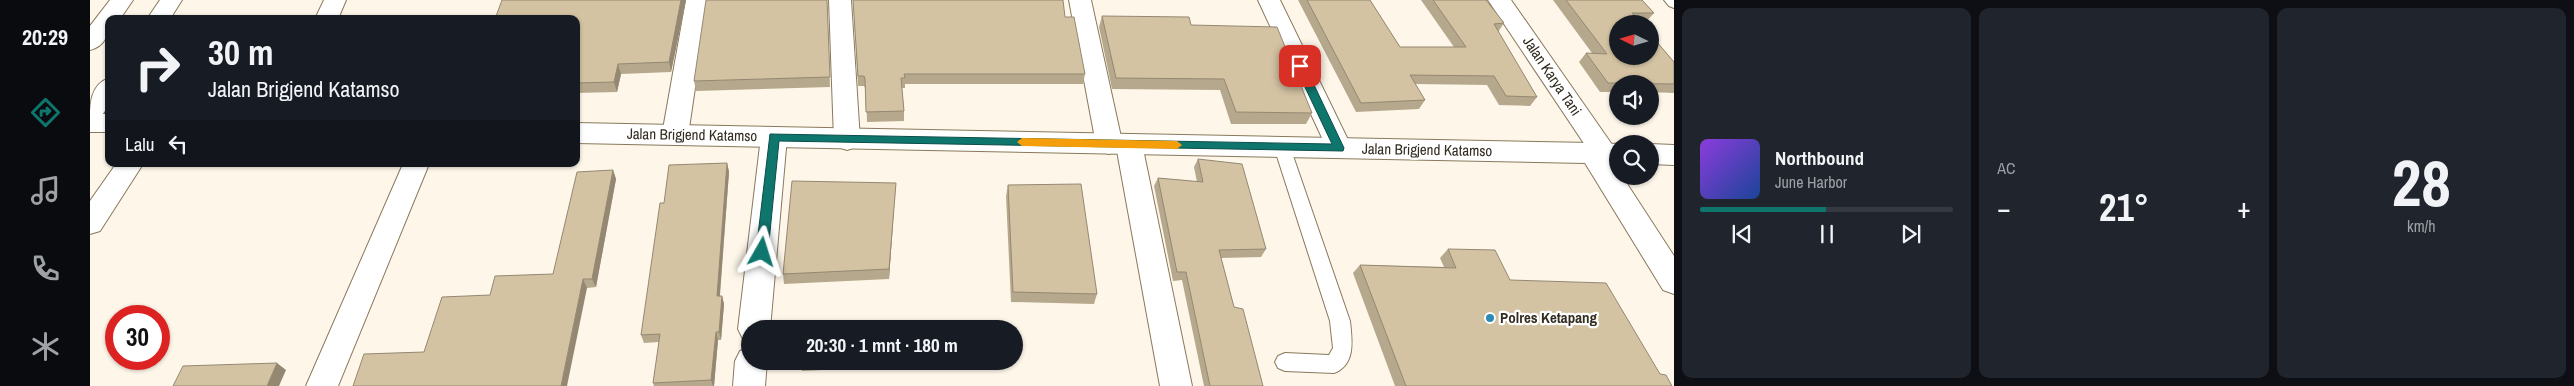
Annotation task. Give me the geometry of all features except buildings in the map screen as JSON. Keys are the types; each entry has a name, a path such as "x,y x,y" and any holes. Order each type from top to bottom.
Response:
{"main road":[{"path":"111,15 122,0"},
{"path":"161,15 171,0"},
{"path":"328,15 335,0"},
{"path":"675,135 697,0"},
{"path":"840,0 847,140"},
{"path":"1080,0 1119,144 1176,386"},
{"path":"1268,0 1339,148"},
{"name":"Jalan Karya Tani","path":"1499,0 1605,153 1674,281"},
{"path":"90,42 105,22"},
{"path":"90,113 105,92"},
{"path":"90,123 105,123"},
{"name":"Jalan Brigjend Katamso","path":"580,133 847,140 1605,153"},
{"path":"755,320 774,137"},
{"path":"1659,154 1674,155"},
{"path":"90,223 128,167"},
{"path":"322,386 415,167"},
{"path":"749,386 750,370"}],"lane":[{"path":"1671,0 1674,3"},
{"path":"1282,147 1340,321 1343,350 1334,364 1285,362"}],"slow traffic":[{"path":"1022,142 1177,145"}],"place":[{"name":"Polres Ketapang","path":"1490,318"}],"route":[{"path":"762,252 774,137 847,140 1339,148 1300,66"}]}
